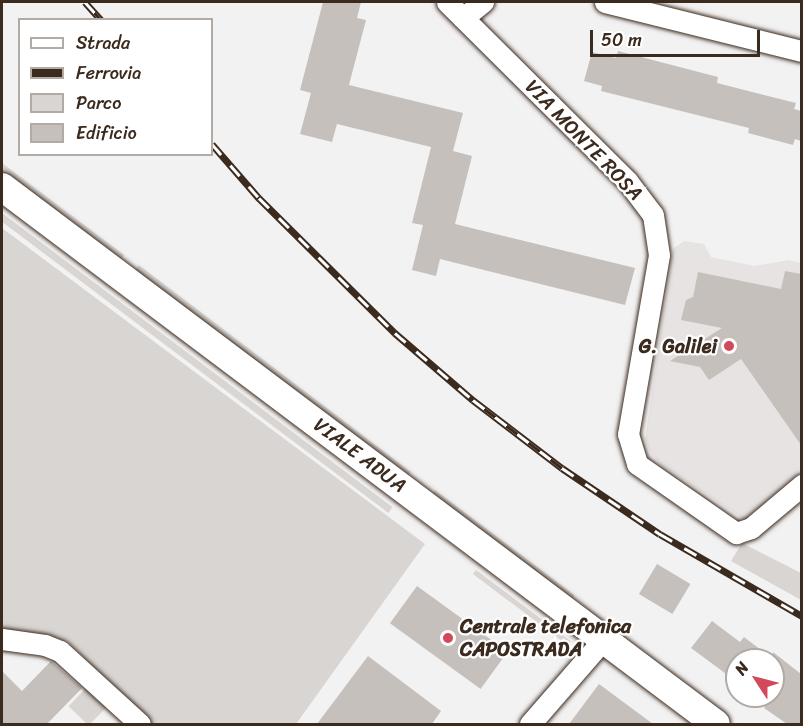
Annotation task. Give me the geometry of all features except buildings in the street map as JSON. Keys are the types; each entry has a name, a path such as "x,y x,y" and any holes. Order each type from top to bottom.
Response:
{"main road":[{"name":"VIALE ADUA","path":"2,187 716,724"}],"street":[{"name":"VIA MONTE ROSA","path":"447,2 628,182 653,215 659,255 629,427 630,450 646,473 728,530 742,533 801,485"},
{"path":"463,18 483,2"},
{"path":"605,2 801,51"},
{"path":"2,639 36,643 60,651 140,724"},
{"path":"531,724 604,639"}],"shaded area":[{"name":"G. Galilei","path":"684,241 704,244 711,257 754,266 789,260 801,263 801,473 745,520 660,464 650,452 645,439 673,249"}],"green space":[{"path":"2,163 124,255 119,261 2,173"},
{"path":"2,213 393,507 388,513 2,222"},
{"path":"2,228 425,544 296,724 152,724 67,641 2,630"},
{"path":"139,265 411,472 407,477 134,271"},
{"path":"435,490 575,595 571,600 431,495"},
{"path":"742,543 801,573 801,600 731,561"},
{"path":"476,570 571,642 568,646 473,574"},
{"path":"88,686 108,705 90,724 87,724 69,706"}],"railway":[{"path":"85,2 99,18"},
{"path":"213,145 259,198 395,333 473,400 562,468 660,534 802,616"}],"place":[{"name":"G. Galilei","path":"729,346"},
{"name":"Centrale telefonica CAPOSTRADA","path":"448,638"}]}
